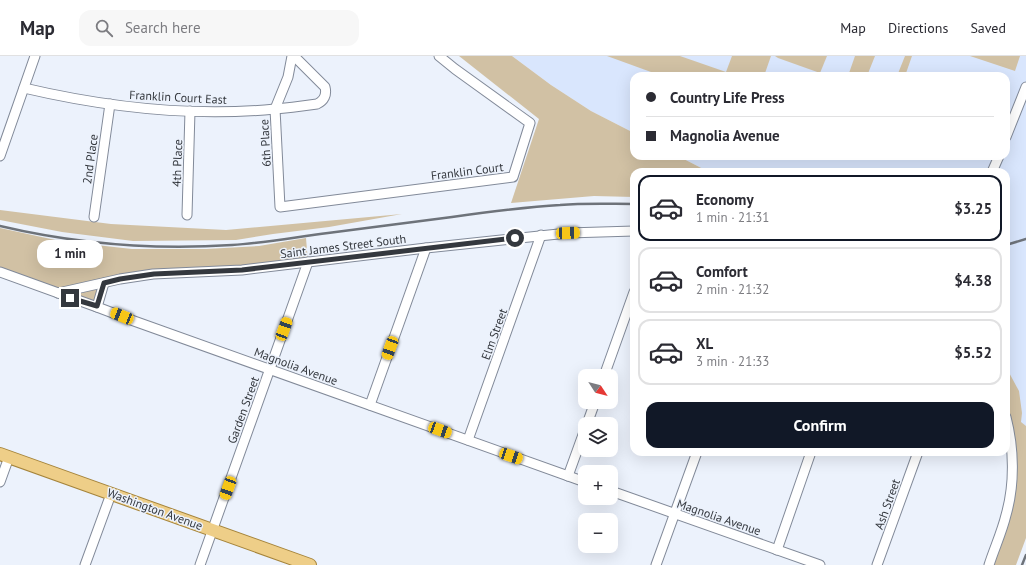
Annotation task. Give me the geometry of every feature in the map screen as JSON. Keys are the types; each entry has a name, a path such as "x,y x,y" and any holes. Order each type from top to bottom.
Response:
{"main road":[{"name":"Washington Avenue","path":"4,456 310,565"}],"street":[{"path":"0,156 35,56"},
{"name":"Franklin Court East","path":"24,88 60,97 160,110 233,112 275,109 317,104 322,102 326,93 325,87 293,56"},
{"name":"6th Place","path":"280,207 275,109 288,77 293,56"},
{"name":"Franklin Court","path":"280,207 513,177 530,123 439,56"},
{"path":"1010,127 1026,86"},
{"name":"2nd Place","path":"94,217 110,104"},
{"name":"4th Place","path":"187,216 190,111"},
{"name":"Saint James Street South","path":"57,293 120,279 154,274 242,270 568,233 630,232"},
{"name":"Elm Street","path":"468,440 541,236"},
{"path":"370,405 426,248"},
{"name":"Garden Street","path":"200,565 308,262"},
{"name":"Magnolia Avenue","path":"0,272 578,480"},
{"path":"97,306 104,283"},
{"path":"606,369 630,303"},
{"path":"989,565 1006,515 1012,486 1013,460 1010,439"},
{"path":"568,476 578,448"},
{"path":"0,482 4,456"},
{"path":"656,565 696,456"},
{"path":"777,550 810,456"},
{"name":"Ash Street","path":"877,565 917,456"},
{"path":"85,565 111,494"},
{"name":"Magnolia Avenue","path":"618,494 820,565"}],"shaded area":[{"path":"459,56 512,56 551,85 591,111 630,131 630,160 686,160 701,168 630,168 630,197 594,196 511,203 539,119"},
{"path":"512,56 1026,56 1026,436 1010,422 1010,168 701,168 686,160 1010,160 1010,72 630,72 630,131 591,111 551,85"},
{"path":"607,56 680,56 726,72 651,72"},
{"path":"732,56 771,56 765,72 726,72"},
{"path":"775,56 827,56 820,72"},
{"path":"855,56 875,56 869,72 849,72"},
{"path":"905,56 912,56 906,72 899,72"},
{"path":"970,56 1020,56 1015,71"},
{"path":"0,210 111,224 226,230 402,214 329,227 236,240 133,241 62,232 0,220"},
{"path":"0,228 60,241 132,249 206,249 259,246 306,238 308,262 153,274 66,291 0,273"},
{"path":"100,286 95,301 73,294"},
{"path":"1010,374 1019,391 1022,413 1021,422 1026,426 1026,538 1016,565 988,565 1010,496 1008,456 1010,456"}],"railway":[{"path":"0,226 57,237 116,244 174,247 232,245 533,207 579,204 630,204"},
{"path":"1010,244 1026,239"},
{"path":"1022,565 1026,555"}],"route":[{"path":"70,298 97,306 104,283 154,274 242,270 515,238"}]}
